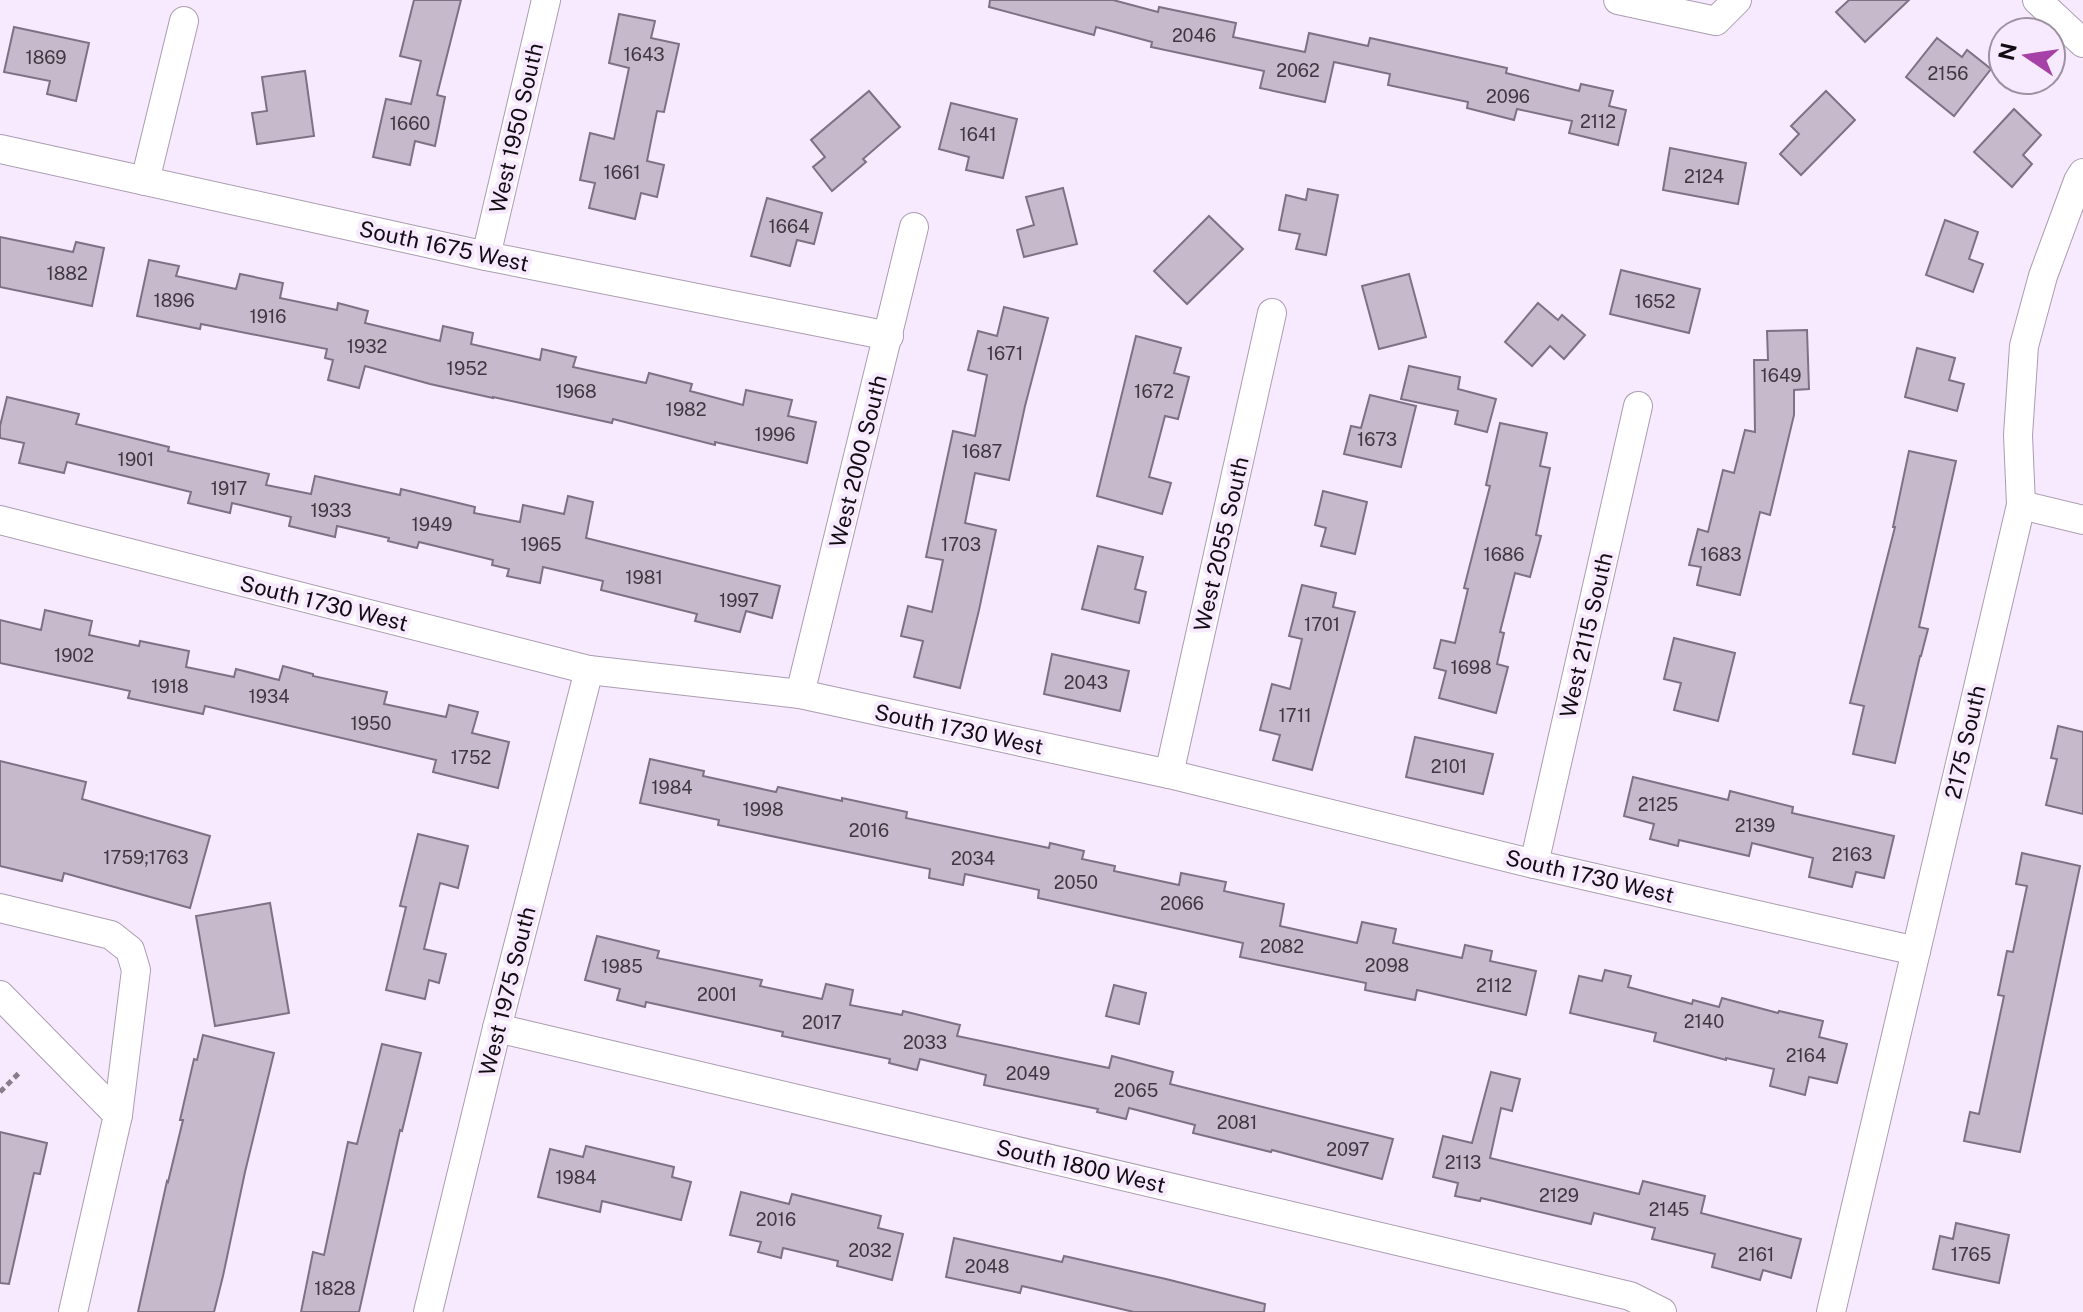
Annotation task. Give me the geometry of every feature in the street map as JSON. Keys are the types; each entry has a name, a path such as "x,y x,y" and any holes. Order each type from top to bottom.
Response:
{"street":[{"name":"West 1950 South","path":"486,256 546,0"},
{"path":"1618,0 1716,21 1737,0"},
{"path":"2037,0 2083,43"},
{"path":"145,181 184,21"},
{"name":"South 1675 West","path":"0,149 486,256 889,336"},
{"name":"2175 South","path":"1831,1312 2021,505 2018,435 2024,346 2043,276 2083,173"},
{"name":"West 2000 South","path":"800,694 914,227"},
{"name":"West 2055 South","path":"1169,774 1272,313"},
{"name":"West 2115 South","path":"1534,864 1638,406"},
{"path":"2021,505 2083,520"},
{"name":"South 1730 West","path":"0,520 589,670 800,694 1169,774 1534,864 1916,951"},
{"name":"West 1975 South","path":"428,1312 589,670"},
{"path":"0,908 111,935 130,950 136,970 118,1115 73,1312"},
{"path":"0,995 118,1115"},
{"name":"South 1800 West","path":"497,1028 1630,1296 1662,1312"}],"path":[{"path":"0,1092 19,1073"}],"building":[{"path":"414,0 461,0 437,95 445,97 435,146 415,141 410,165 373,157 386,99 411,104 421,61 400,56"},
{"path":"990,0 1113,0 1158,12 1159,7 1236,23 1233,37 1305,52 1309,33 1368,46 1370,38 1507,68 1506,73 1579,91 1581,84 1613,91 1609,106 1626,110 1618,145 1569,133 1572,121 1517,109 1514,120 1467,108 1468,102 1388,85 1390,74 1334,62 1325,102 1260,88 1264,71 1151,47 1152,42 1096,27 1094,35 989,7"},
{"path":"1849,0 1909,0 1865,42 1836,12"},
{"path":"619,14 655,21 651,38 679,44 664,112 657,111 647,161 664,165 657,197 641,193 635,219 589,208 595,183 580,180 590,133 614,139 629,68 609,63"},
{"path":"14,27 89,43 76,101 47,94 50,81 4,72"},
{"path":"1937,38 1962,57 1967,50 1987,66 1987,74 1954,116 1906,77"},
{"path":"305,71 314,136 257,144 252,113 267,111 262,77"},
{"path":"869,91 900,127 832,191 813,167 825,157 811,140"},
{"path":"1826,91 1855,120 1801,175 1780,154 1799,134 1791,126"},
{"path":"951,103 1017,119 1003,178 966,170 969,157 939,149"},
{"path":"2014,109 2041,135 2023,155 2032,164 2012,187 1974,152"},
{"path":"1670,148 1746,163 1738,204 1663,190"},
{"path":"1063,188 1077,244 1024,257 1017,230 1034,225 1026,197"},
{"path":"1308,189 1338,195 1326,255 1296,249 1300,234 1279,230 1286,195 1306,200"},
{"path":"767,198 822,213 814,244 797,240 790,266 751,256"},
{"path":"1209,216 1243,249 1187,304 1154,271"},
{"path":"1945,220 1978,232 1969,259 1983,264 1973,292 1926,275"},
{"path":"0,237 73,252 76,242 104,248 92,306 0,287"},
{"path":"149,260 179,266 176,276 236,289 240,274 283,283 280,298 337,310 338,303 368,311 365,323 440,341 443,326 473,333 471,344 540,360 542,349 576,357 573,367 646,383 649,373 692,384 690,391 743,405 746,390 792,400 788,416 816,422 807,463 715,442 715,445 613,419 612,423 493,398 365,366 359,388 328,380 333,360 325,358 327,349 201,324 200,329 137,316"},
{"path":"1621,270 1700,289 1689,333 1610,314"},
{"path":"1409,274 1426,337 1379,349 1362,286"},
{"path":"1538,303 1558,320 1562,315 1585,335 1564,359 1550,346 1532,366 1505,342"},
{"path":"1004,307 1048,318 1009,480 975,473 965,523 996,530 960,688 914,677 923,641 901,636 908,606 932,612 943,560 926,557 953,431 975,436 987,375 968,370 978,331 997,336"},
{"path":"1807,330 1809,389 1794,390 1794,415 1770,515 1760,512 1740,595 1697,585 1701,567 1689,565 1698,529 1708,532 1723,470 1734,473 1745,430 1755,432 1754,360 1768,360 1767,331"},
{"path":"1136,336 1181,348 1174,373 1189,377 1178,419 1165,416 1149,477 1171,483 1162,514 1097,496"},
{"path":"1917,348 1955,358 1949,380 1964,384 1957,411 1905,397"},
{"path":"1409,366 1460,377 1458,389 1496,399 1487,432 1455,424 1458,411 1401,399"},
{"path":"1370,395 1416,406 1401,467 1344,454 1351,426 1361,428"},
{"path":"7,397 79,414 76,424 169,447 168,451 269,474 266,485 311,494 315,476 400,495 401,489 475,507 474,513 520,522 523,505 564,514 568,496 593,502 586,538 780,586 772,618 746,611 740,632 695,621 697,614 601,590 603,581 543,567 540,583 507,576 509,569 492,565 493,560 419,542 417,548 337,526 335,537 289,526 291,517 232,503 230,513 188,503 191,492 67,462 64,473 19,463 24,443 0,438"},
{"path":"1500,423 1547,433 1540,466 1550,468 1536,535 1541,536 1530,577 1515,573 1500,632 1504,633 1497,664 1508,667 1496,713 1439,698 1446,671 1434,668 1441,640 1455,643 1468,589 1464,588 1490,486 1486,485"},
{"path":"1909,451 1956,461 1919,627 1928,629 1895,763 1853,754 1864,706 1850,703 1895,527"},
{"path":"1323,491 1367,502 1355,554 1321,546 1326,528 1315,525"},
{"path":"1098,546 1143,557 1135,589 1146,592 1139,623 1082,609"},
{"path":"1302,585 1336,593 1333,607 1355,612 1312,770 1273,760 1280,735 1260,730 1272,684 1290,689 1302,639 1289,636"},
{"path":"45,610 92,621 89,635 139,646 140,641 189,651 186,667 234,677 236,669 279,680 283,666 313,676 387,692 384,704 446,717 449,705 478,712 472,733 509,742 498,788 433,772 436,760 205,706 203,714 128,698 130,691 0,663 0,620 41,630"},
{"path":"1674,638 1735,653 1718,721 1674,710 1681,683 1664,679"},
{"path":"1052,654 1129,671 1120,711 1044,694"},
{"path":"2058,726 2083,732 2083,814 2046,805 2057,759 2051,758"},
{"path":"1415,737 1493,754 1483,794 1406,777"},
{"path":"650,759 704,771 703,776 776,792 778,787 842,801 842,798 907,812 906,818 1049,848 1050,843 1084,851 1082,859 1115,866 1114,871 1179,885 1181,873 1226,882 1224,891 1284,904 1280,926 1357,943 1362,922 1396,929 1393,943 1462,958 1465,945 1492,951 1490,961 1536,971 1526,1015 1417,990 1415,1000 1365,990 1366,983 1240,957 1243,943 1038,898 1039,890 965,874 963,885 929,878 930,869 718,825 719,820 640,803"},
{"path":"0,761 86,782 82,799 210,836 190,908 64,873 62,881 0,866"},
{"path":"1633,777 1728,800 1730,791 1793,807 1792,813 1894,836 1884,878 1856,872 1852,887 1809,877 1813,858 1752,843 1749,856 1679,840 1678,846 1650,839 1654,824 1624,816"},
{"path":"418,834 468,846 458,888 440,883 424,949 446,954 439,983 429,980 425,999 386,990 406,907 400,906"},
{"path":"2022,853 2080,866 2020,1152 1964,1141 1970,1112 1979,1114 2004,996 1998,995 2007,951 2013,952 2027,886 2016,884"},
{"path":"270,903 289,1013 215,1026 196,916"},
{"path":"597,936 659,951 657,958 762,980 760,986 822,999 826,984 853,990 850,1005 902,1015 903,1011 960,1025 957,1036 1109,1068 1112,1056 1173,1072 1170,1084 1393,1139 1382,1179 1193,1133 1195,1125 1129,1108 1126,1119 1097,1112 1098,1109 984,1085 986,1075 920,1059 917,1070 889,1063 890,1059 782,1036 783,1032 646,1002 645,1007 617,1000 620,989 585,980"},
{"path":"1605,970 1631,976 1628,987 1692,1004 1693,1000 1719,1007 1722,998 1823,1021 1819,1037 1847,1044 1837,1083 1809,1077 1805,1095 1770,1086 1774,1069 1654,1041 1656,1033 1570,1013 1579,976 1602,981"},
{"path":"1114,985 1146,993 1139,1024 1106,1016"},
{"path":"203,1035 274,1053 223,1276 214,1312 138,1312 183,1120 180,1120 194,1059 197,1060"},
{"path":"382,1044 421,1053 400,1130 359,1312 301,1312 313,1252 324,1255 348,1142 357,1144"},
{"path":"1491,1072 1520,1079 1512,1111 1501,1108 1490,1158 1639,1194 1643,1181 1705,1196 1701,1213 1801,1239 1791,1278 1763,1270 1760,1280 1712,1267 1715,1254 1652,1239 1655,1228 1594,1213 1591,1224 1481,1198 1480,1201 1455,1196 1458,1183 1433,1177 1443,1136 1472,1143"},
{"path":"0,1132 47,1143 40,1174 34,1173 9,1284 0,1283"},
{"path":"586,1146 674,1167 672,1177 691,1182 681,1220 602,1201 600,1212 538,1197 550,1149 583,1157"},
{"path":"741,1192 789,1204 792,1194 881,1216 878,1228 903,1234 892,1280 837,1266 838,1261 783,1248 781,1258 758,1252 761,1242 730,1235"},
{"path":"1956,1223 2009,1235 1999,1283 1933,1269 1940,1236 1953,1239"},
{"path":"954,1238 1062,1262 1064,1256 1166,1279 1265,1304 1264,1312 1134,1312 1022,1286 1020,1293 946,1277"}]}
